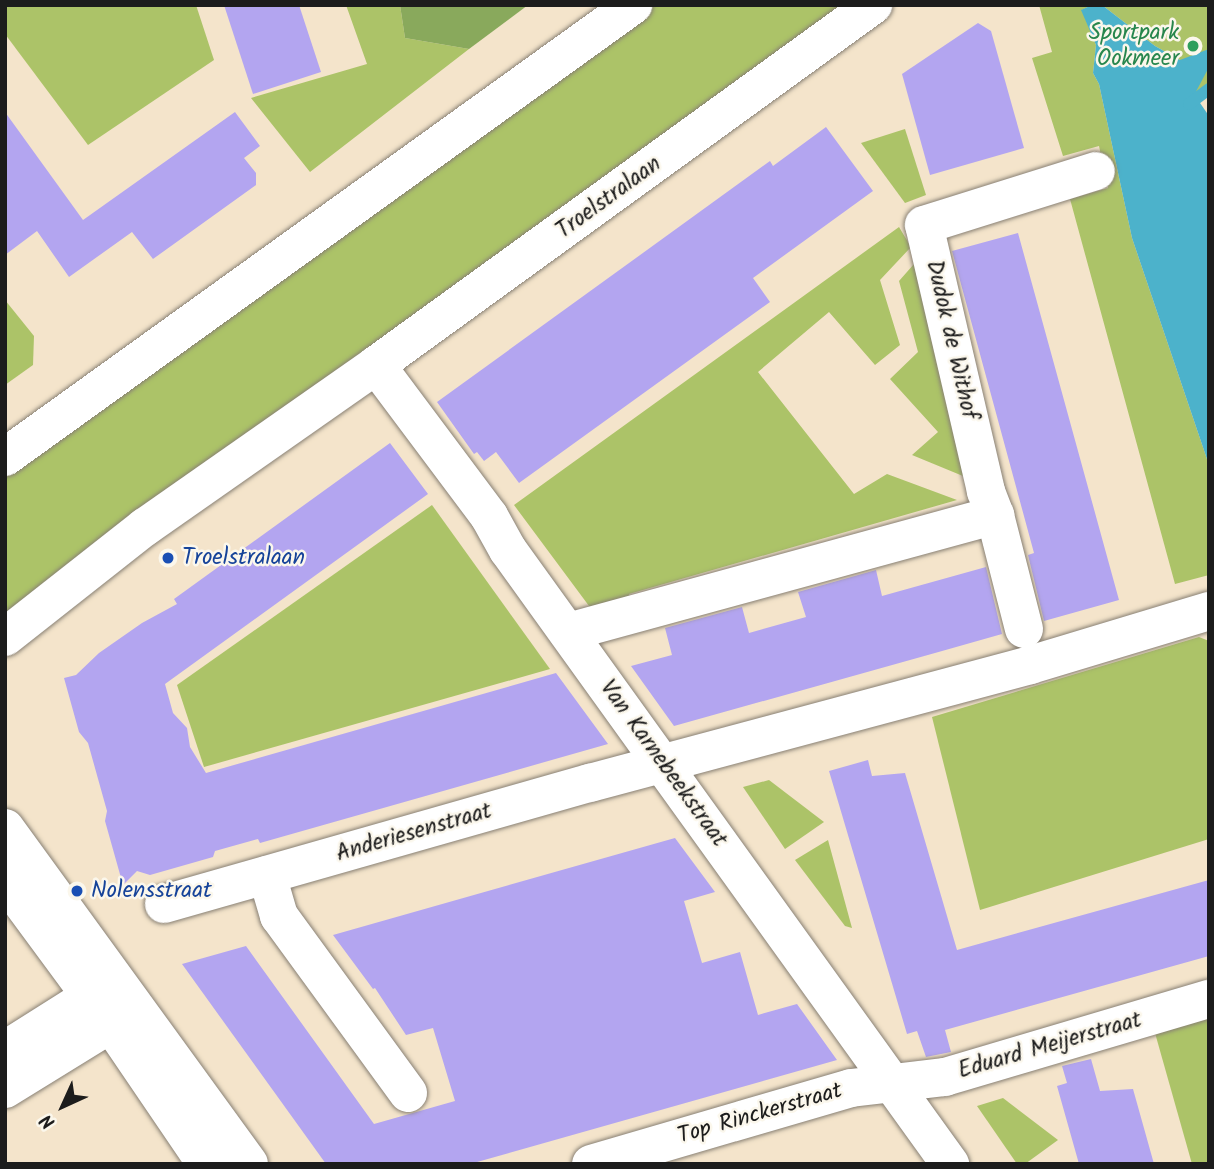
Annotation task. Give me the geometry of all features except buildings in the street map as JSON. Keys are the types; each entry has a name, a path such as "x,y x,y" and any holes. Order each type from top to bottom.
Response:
{"street":[{"name":"Troelstralaan","path":"5,637 145,527 376,365 873,5"},
{"path":"5,457 629,6"},
{"name":"Dudok de Withof","path":"1024,629 995,514 986,491 924,225 1096,171"},
{"name":"Van Karnebeekstraat","path":"376,365 489,516 508,550 950,1164"},
{"path":"568,632 995,514"},
{"path":"665,765 1030,665 1209,611"},
{"name":"Anderiesenstraat","path":"164,904 590,783 665,765"},
{"path":"10,856 113,1003 206,1164"},
{"path":"267,875 278,916 408,1093"},
{"name":"Eduard Meijerstraat","path":"889,1081 945,1077 1209,999"},
{"path":"5,1050 113,1003"},
{"path":"5,1089 113,1003"},
{"path":"113,1003 249,1164"},
{"name":"Top Rinckerstraat","path":"591,1164 851,1088 889,1081"}],"green space":[{"path":"5,5 196,5 214,60 88,145 5,34"},
{"path":"346,5 400,5 405,38 469,49 310,172 251,98 367,64"},
{"path":"400,5 528,5 469,49 405,38"},
{"path":"650,5 850,5 5,615 5,470"},
{"path":"1039,5 1092,5 1082,10 1096,45 1093,73 1099,84 1132,238 1209,465 1209,575 1175,584 1070,199 1108,188 1099,146 1063,156 1032,58 1052,52"},
{"path":"1102,5 1209,5 1209,89 1189,104 1180,60 1155,46"},
{"path":"905,129 926,195 905,203 861,143"},
{"path":"899,227 911,247 880,280 900,345 875,365 829,312 758,372 854,494 887,474 957,500 629,594 632,602 592,610 514,505"},
{"path":"914,264 975,481 912,455 938,432 890,379 918,352 899,281"},
{"path":"5,300 34,336 33,365 5,385"},
{"path":"432,505 550,669 204,767 177,685"},
{"path":"1199,637 1209,641 1209,839 980,910 932,717"},
{"path":"769,780 824,822 785,849 743,787"},
{"path":"828,840 852,928 845,926 795,860"},
{"path":"1209,1016 1209,1164 1192,1164 1155,1033"},
{"path":"1003,1098 1058,1140 1025,1164 1017,1164 977,1106"}],"water":[{"path":"1092,5 1102,5 1155,46 1180,60 1209,49 1209,67 1190,103 1198,100 1209,116 1209,465 1132,238 1099,84 1093,73 1096,45 1081,10"}],"waterway":[{"path":"1189,104 1209,89"}],"place":[{"name":"Sportpark Ookmeer","path":"1193,46"},
{"name":"Troelstralaan","path":"168,558"},
{"name":"Nolensstraat","path":"77,891"}]}
